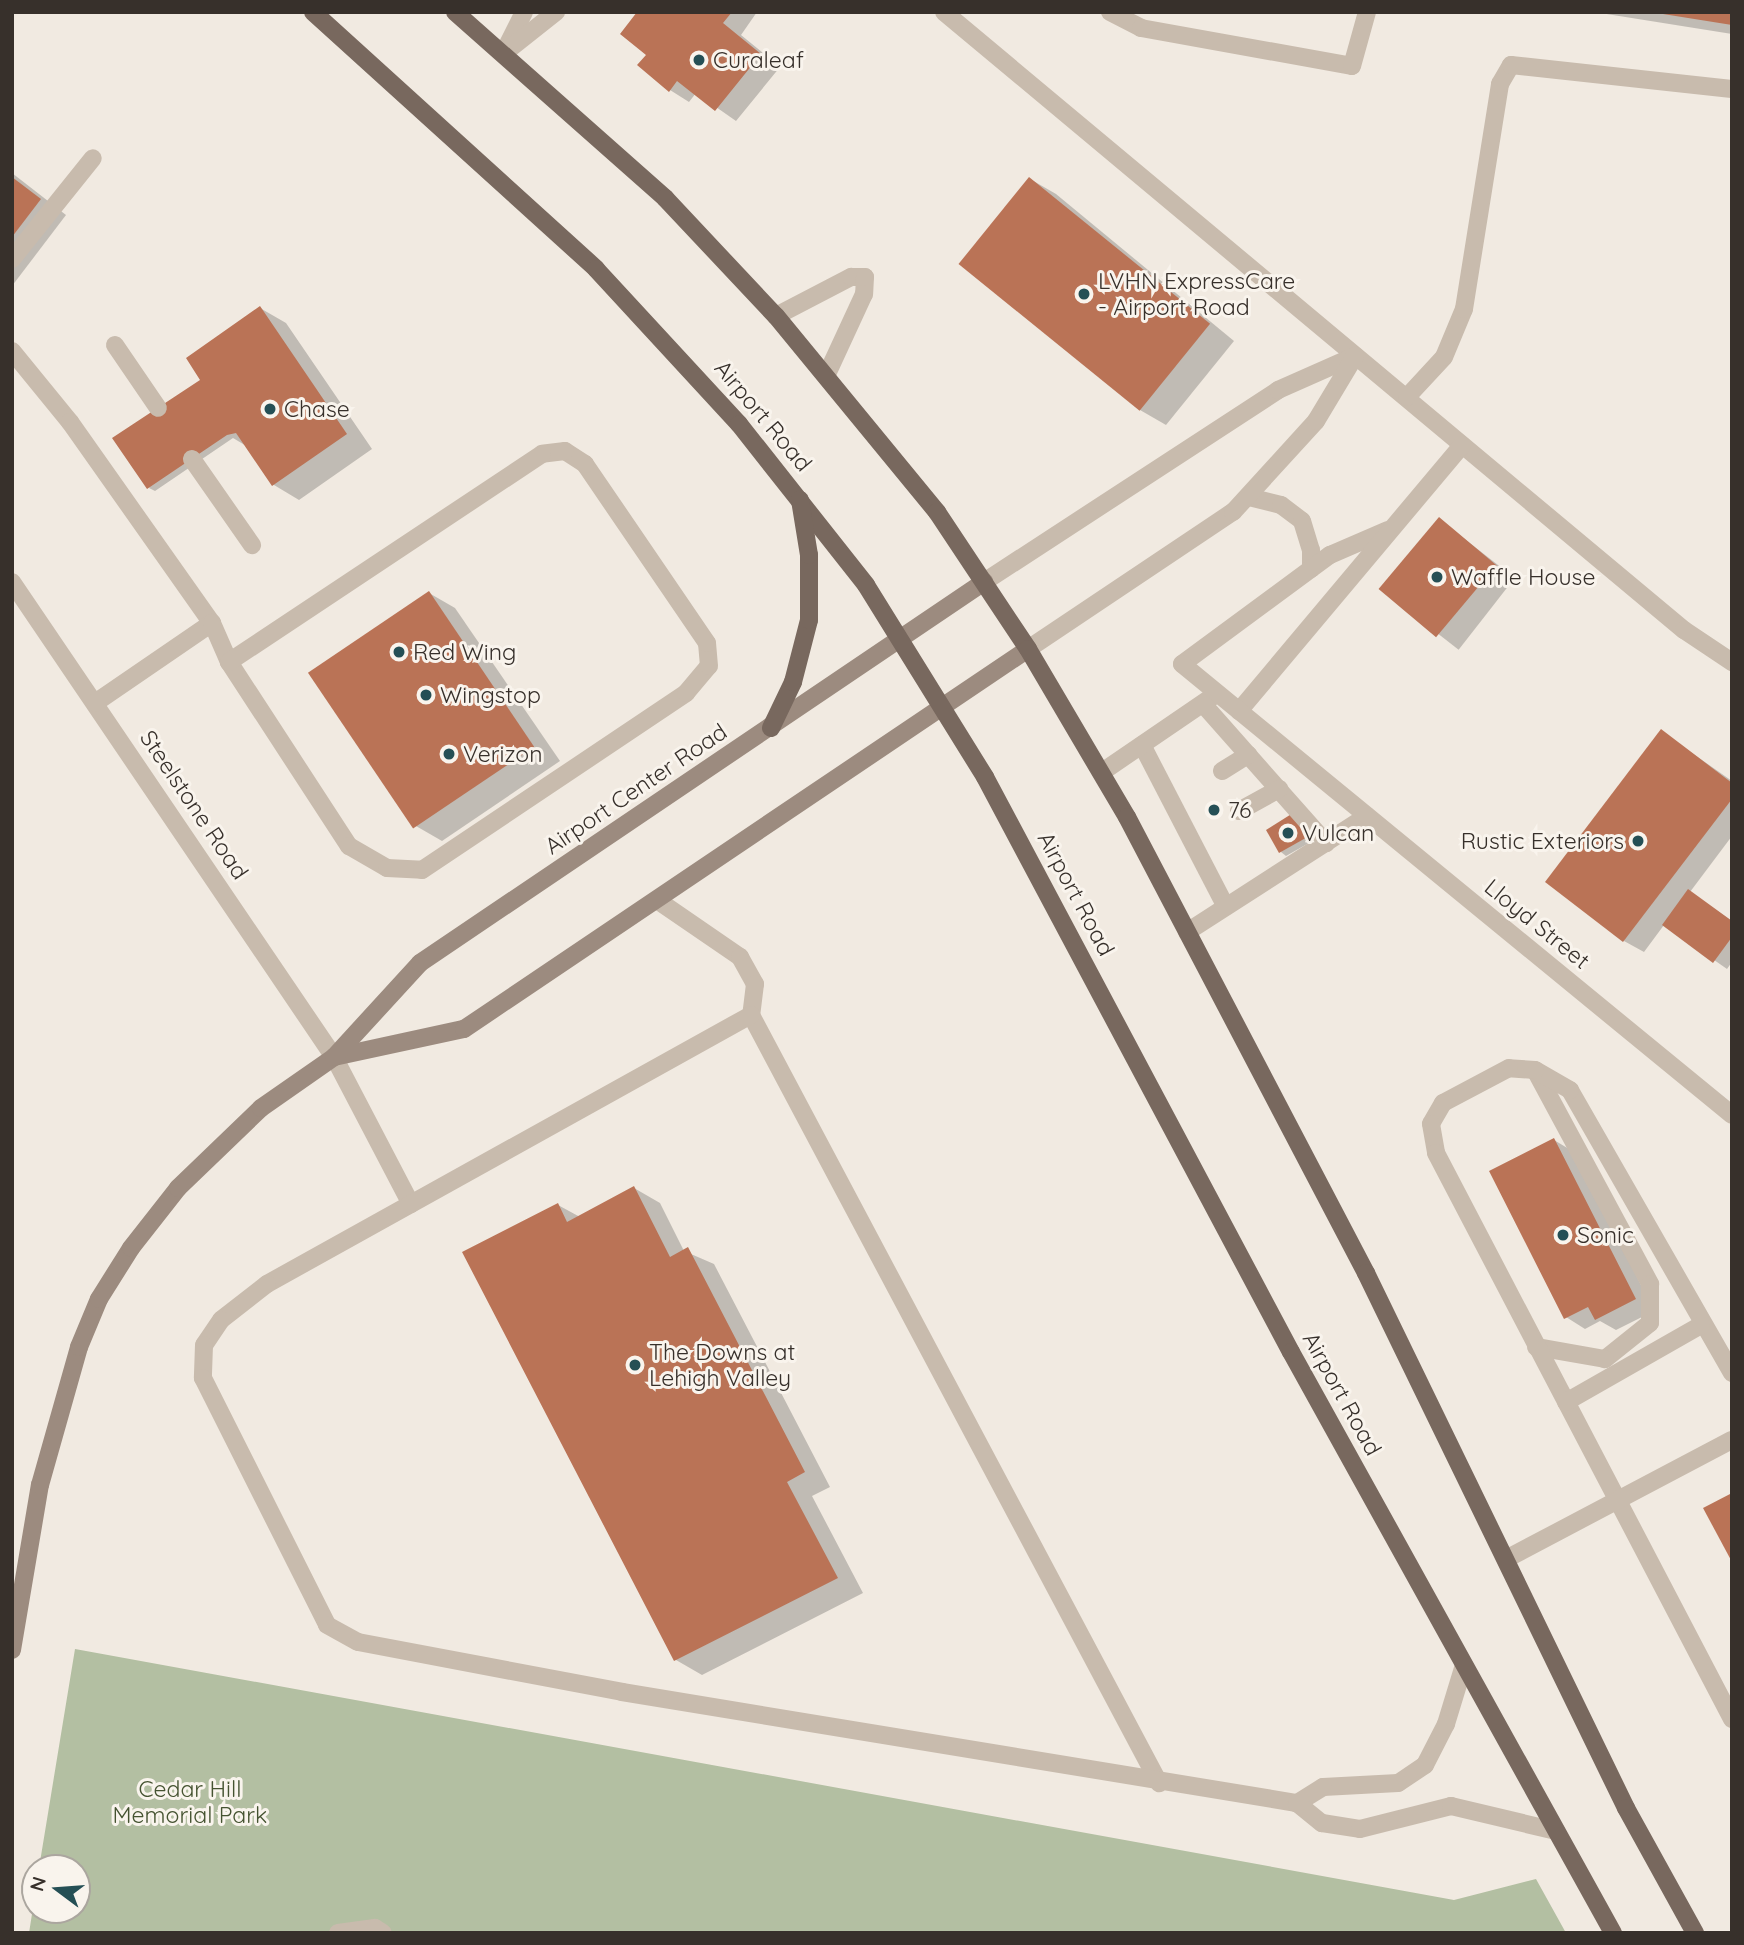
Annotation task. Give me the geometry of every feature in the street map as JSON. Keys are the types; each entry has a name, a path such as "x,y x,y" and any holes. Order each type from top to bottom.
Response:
{"main road":[{"name":"Airport Road","path":"313,12 596,269 677,354 799,497 901,641 1035,867 1223,1227 1613,1933"},
{"path":"455,12 664,198 776,316 827,374 937,512 1028,649 1102,772 1366,1273 1626,1808 1695,1933"},
{"path":"771,728 793,682 809,620 809,555 799,497"}],"street":[{"path":"503,54 524,12"},
{"path":"503,54 556,12"},
{"path":"943,12 1684,630 1732,662"},
{"path":"1110,12 1141,28 1352,66 1367,12"},
{"path":"1407,397 1444,357 1464,309 1500,84 1511,65 1732,89"},
{"path":"12,259 93,158"},
{"path":"776,316 851,277 865,276 863,294 827,374"},
{"path":"115,345 158,408"},
{"path":"12,351 70,422 212,623 229,662 349,846 387,868 422,870 686,693 709,666 707,643 585,464 565,451 542,454 229,662"},
{"path":"1028,649 1214,526 1249,497 1316,421 1355,356"},
{"path":"984,582 1278,390 1355,356"},
{"path":"1239,711 1355,577 1388,530 1462,445"},
{"path":"192,459 252,545"},
{"path":"1249,497 1281,505 1302,521 1311,550 1311,569"},
{"path":"1311,569 1330,555 1388,530"},
{"name":"Lloyd Street","path":"1311,569 1182,664 1210,699 1239,711 1732,1115"},
{"name":"Steelstone Road","path":"12,582 334,1057 411,1204"},
{"name":"Airport Center Road","path":"12,1650 40,1485 61,1400 99,1299 131,1248 178,1188 261,1108 334,1057 420,963 901,641 984,582"},
{"path":"95,703 212,623"},
{"name":"Airport Center Road","path":"334,1057 464,1029 943,709 1028,649"},
{"path":"1102,772 1210,699 1248,755 1326,843"},
{"path":"1142,745 1177,799 1226,907"},
{"path":"1222,771 1248,755"},
{"path":"1239,811 1279,789"},
{"path":"1187,932 1367,816"},
{"path":"657,900 740,957 755,984 751,1015 1158,1783"},
{"path":"751,1015 267,1284 221,1320 204,1345 203,1378 327,1626 359,1642 396,1649 1158,1783 1297,1803 1322,1823 1360,1829 1451,1807 1556,1831"},
{"path":"1732,1373 1701,1325 1570,1090 1535,1070 1509,1068 1443,1103 1431,1124 1436,1153 1732,1719"},
{"path":"1535,1070 1650,1284 1650,1323 1605,1359 1536,1347"},
{"path":"1566,1402 1701,1325"},
{"path":"1506,1559 1732,1440"},
{"path":"1297,1803 1322,1787 1398,1783 1425,1765 1446,1724 1464,1665"},
{"path":"338,1933 375,1928 383,1933"}],"green space":[{"name":"Cedar Hill Memorial Park","path":"75,1649 1454,1900 1536,1879 1566,1933 29,1933 30,1924 91,1924 91,1854 41,1854"}],"building":[{"name":"Curaleaf","path":"637,12 732,12 723,23 761,54 715,111 677,81 669,92 637,65 646,55 620,34"},
{"path":"1664,12 1732,12 1732,25 1663,14"},
{"path":"12,177 41,199 12,237"},
{"name":"LVHN ExpressCare - Airport Road","path":"1029,177 1210,324 1140,411 959,264"},
{"name":"Chase","path":"260,306 347,434 272,486 236,433 227,435 147,489 112,438 200,380 186,358"},
{"name":"Waffle House","path":"1439,517 1496,565 1436,637 1379,589"},
{"path":"429,591 534,747 413,829 308,673"},
{"name":"Rustic Exteriors","path":"1661,729 1732,783 1732,799 1623,942 1545,882"},
{"name":"Vulcan","path":"1293,813 1311,835 1279,853 1266,830"},
{"path":"1688,889 1732,921 1732,937 1713,963 1662,925"},
{"name":"Sonic","path":"1554,1138 1636,1299 1595,1320 1588,1307 1564,1319 1489,1171"},
{"name":"The Downs at Lehigh Valley","path":"634,1186 670,1257 688,1247 805,1472 787,1482 838,1578 674,1661 462,1252 558,1203 567,1222"},
{"path":"1732,1493 1732,1562 1703,1508"}],"place":[{"name":"Curaleaf","path":"699,60"},
{"name":"LVHN ExpressCare - Airport Road","path":"1084,294"},
{"name":"Chase","path":"270,409"},
{"name":"Waffle House","path":"1437,577"},
{"name":"Red Wing","path":"399,652"},
{"name":"Wingstop","path":"426,695"},
{"name":"Verizon","path":"449,754"},
{"name":"76","path":"1214,810"},
{"name":"Vulcan","path":"1288,833"},
{"name":"Rustic Exteriors","path":"1638,841"},
{"name":"Sonic","path":"1563,1235"},
{"name":"The Downs at Lehigh Valley","path":"635,1365"}]}
